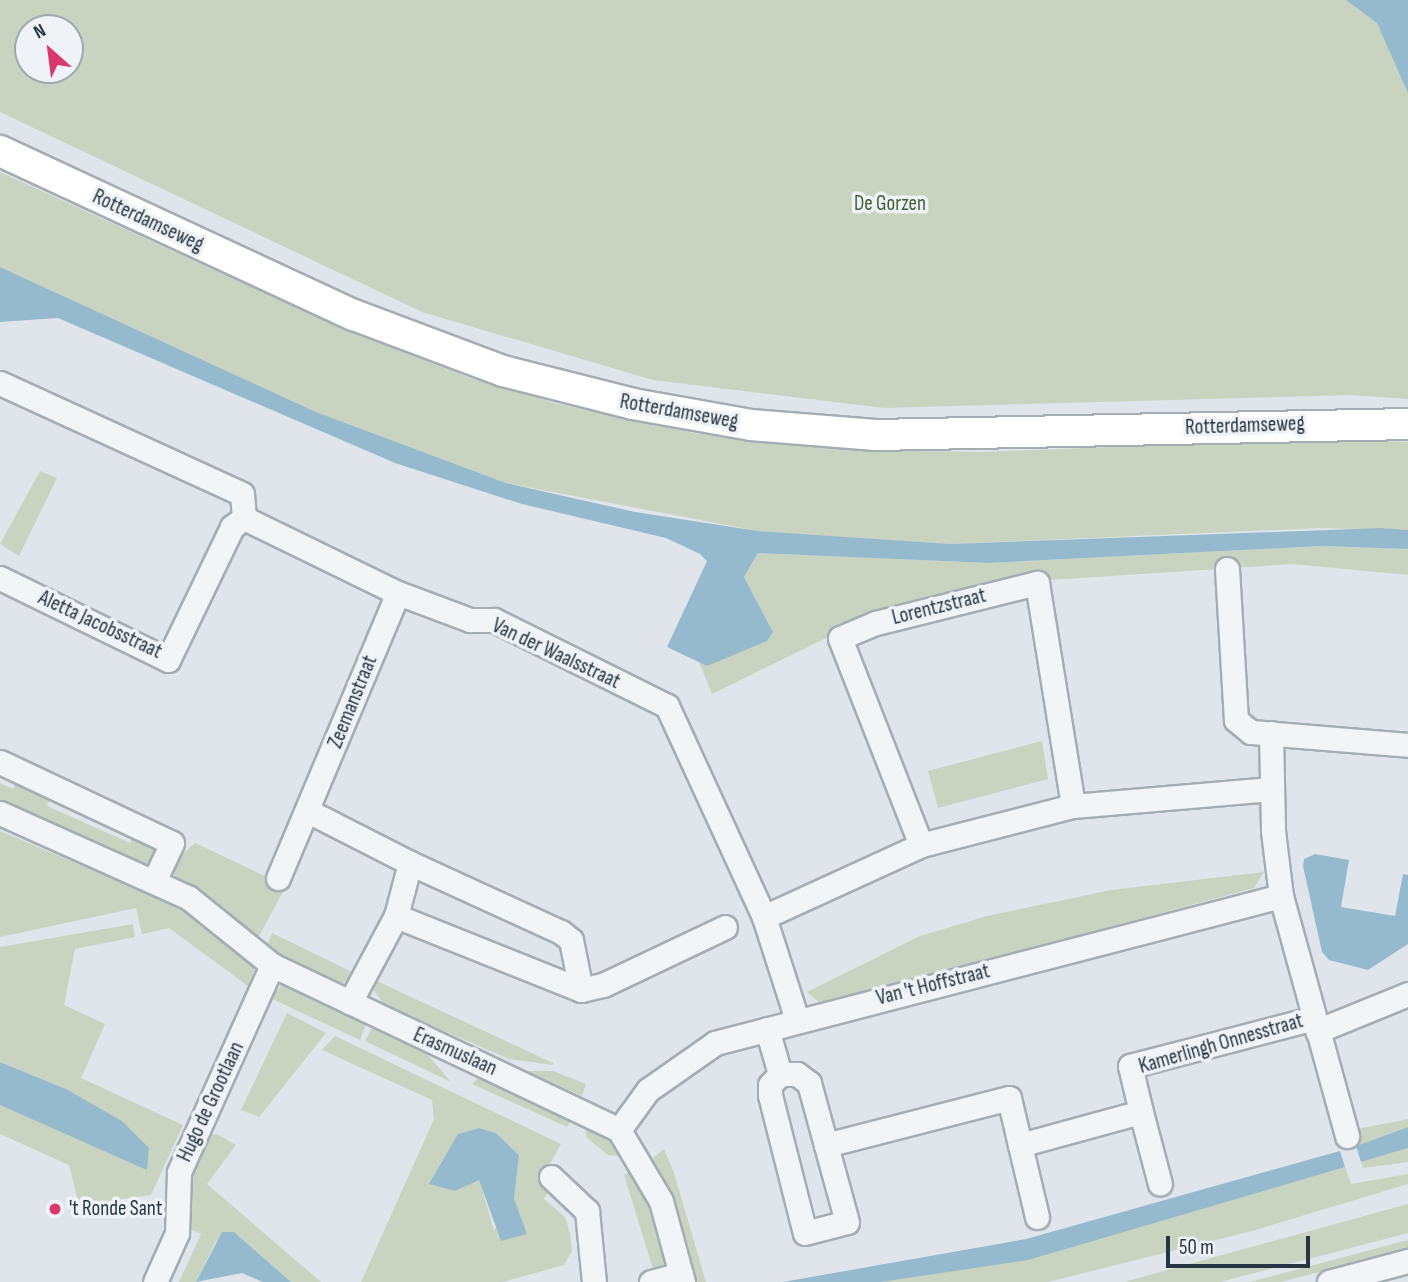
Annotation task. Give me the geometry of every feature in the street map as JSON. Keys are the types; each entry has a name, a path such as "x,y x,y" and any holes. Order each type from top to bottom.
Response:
{"main road":[{"name":"Rotterdamseweg","path":"0,151 415,340 503,371 644,407 751,425 902,435 1408,424"}],"street":[{"path":"0,383 242,494 244,518"},
{"name":"Aletta Jacobsstraat","path":"0,578 168,660 232,527 244,518"},
{"name":"Van der Waalsstraat","path":"244,518 398,593 470,620 494,620 667,706 764,916 797,1020"},
{"path":"1227,569 1236,720 1251,732 1408,745"},
{"name":"Lorentzstraat","path":"921,845 840,638 876,623 1037,583 1073,806"},
{"name":"Zeemanstraat","path":"278,878 398,593"},
{"path":"1271,733 1271,789 1280,896 1347,1136"},
{"path":"0,762 172,843 154,881"},
{"path":"764,916 921,845 1073,806 1271,789"},
{"path":"308,811 410,863 561,932 571,940 581,990"},
{"name":"Erasmuslaan","path":"0,813 189,898 272,965 620,1130"},
{"path":"350,1002 396,916 410,863"},
{"name":"Van 't Hoffstraat","path":"620,1130 630,1109 671,1070 715,1043 1280,896"},
{"path":"396,916 581,990 603,985 725,928"},
{"name":"Hugo de Grootlaan","path":"155,1282 177,1233 179,1172 272,965"},
{"path":"1315,1024 1408,994"},
{"name":"Kamerlingh Onnesstraat","path":"1160,1184 1130,1066 1315,1024"},
{"path":"767,1029 780,1074"},
{"path":"780,1074 797,1074 809,1083 847,1222 805,1233 770,1095 771,1085 780,1074"},
{"path":"826,1145 1009,1098 1037,1217"},
{"path":"1020,1145 1141,1112"},
{"path":"620,1130 661,1201 682,1278 651,1282"},
{"path":"551,1177 587,1211 594,1282"},
{"path":"1329,1282 1408,1261"}],"green space":[{"name":"De Gorzen","path":"0,0 1408,0 1408,399 1350,395 884,408 653,380 422,312 0,112"},
{"path":"0,172 348,331 470,378 558,404 694,433 848,450 982,452 1314,439 1408,442 1408,530 1321,528 951,544 758,531 506,483 316,412 0,267"},
{"path":"40,471 57,478 19,556 0,544"},
{"path":"1322,546 1408,549 1408,575 1293,564 1019,582 830,636 712,694 699,662 707,666 773,632 744,577 758,553 989,563"},
{"path":"1042,741 1048,779 938,808 928,771"},
{"path":"17,778 53,793 47,806 130,843 135,832 158,849 154,862 140,865 0,800 0,783 13,789"},
{"path":"0,831 175,905 255,967 248,986 169,928 142,934 136,908 0,937"},
{"path":"195,843 286,886 257,940 173,879 177,859"},
{"path":"1264,872 1254,888 839,1000 819,1002 807,992 920,936 987,916 1111,890"},
{"path":"133,924 135,937 75,949 64,1005 105,1024 81,1078 183,1125 151,1195 79,1205 69,1165 0,1134 0,1105 147,1169 66,1089 0,1062 0,947"},
{"path":"272,933 356,974 339,985 293,964 267,946"},
{"path":"377,981 553,1065 509,1059 384,1005 374,990"},
{"path":"282,985 367,1021 360,1040 270,998"},
{"path":"287,1013 326,1033 259,1117 241,1110"},
{"path":"374,1024 419,1044 451,1082 365,1041"},
{"path":"335,1036 561,1144 541,1180 552,1186 544,1199 565,1217 570,1233 572,1251 564,1265 503,1282 361,1282 434,1119 432,1100 322,1050","holes":["479,1128 496,1133 519,1155 514,1199 494,1231 479,1179 468,1184 434,1175 445,1165 458,1134"]},
{"path":"527,1071 553,1071 586,1084 582,1096"},
{"path":"480,1076 573,1116 567,1127 472,1084"},
{"path":"1408,1119 1408,1127 1353,1147 1352,1130"},
{"path":"585,1121 611,1139 627,1157 608,1155 586,1137"},
{"path":"217,1134 236,1145 207,1184 321,1282 291,1282 234,1232 216,1241 196,1282 179,1282 201,1234 188,1228 188,1180 207,1135"},
{"path":"1408,1148 1408,1162 1363,1168 1361,1162"},
{"path":"664,1149 674,1173 706,1282 692,1282 667,1188 653,1158"},
{"path":"1345,1167 1351,1184 1408,1174 1408,1184 1252,1231 1048,1282 881,1282 951,1271"},
{"path":"635,1168 649,1201 671,1282 657,1282 624,1175"},
{"path":"1408,1204 1408,1233 1220,1282 1124,1282"},
{"path":"1408,1240 1408,1249 1281,1282 1250,1282"}],"water":[{"path":"1346,0 1408,0 1408,93 1377,23"},
{"path":"0,267 316,412 506,483 635,512 758,531 951,544 1381,528 1408,530 1408,549 1322,546 989,563 758,553 744,577 773,632 767,641 707,666 667,647 707,561 700,554 666,538 522,504 395,463 58,318 0,322"},
{"path":"1315,854 1349,860 1341,907 1395,916 1403,874 1408,875 1408,944 1368,970 1329,960 1322,952 1303,866 1304,859"},
{"path":"0,1062 66,1089 122,1121 149,1148 147,1170 0,1105"},
{"path":"1408,1127 1408,1148 1361,1162 1356,1146"},
{"path":"479,1128 496,1133 519,1155 514,1199 527,1234 501,1241 479,1180 455,1191 429,1184 458,1134"},
{"path":"1340,1151 1345,1167 1028,1260 881,1282 783,1282 1026,1239"},
{"path":"222,1232 234,1232 291,1282 263,1282 242,1273 196,1282"}],"place":[{"name":"'t Ronde Sant","path":"55,1209"}]}
